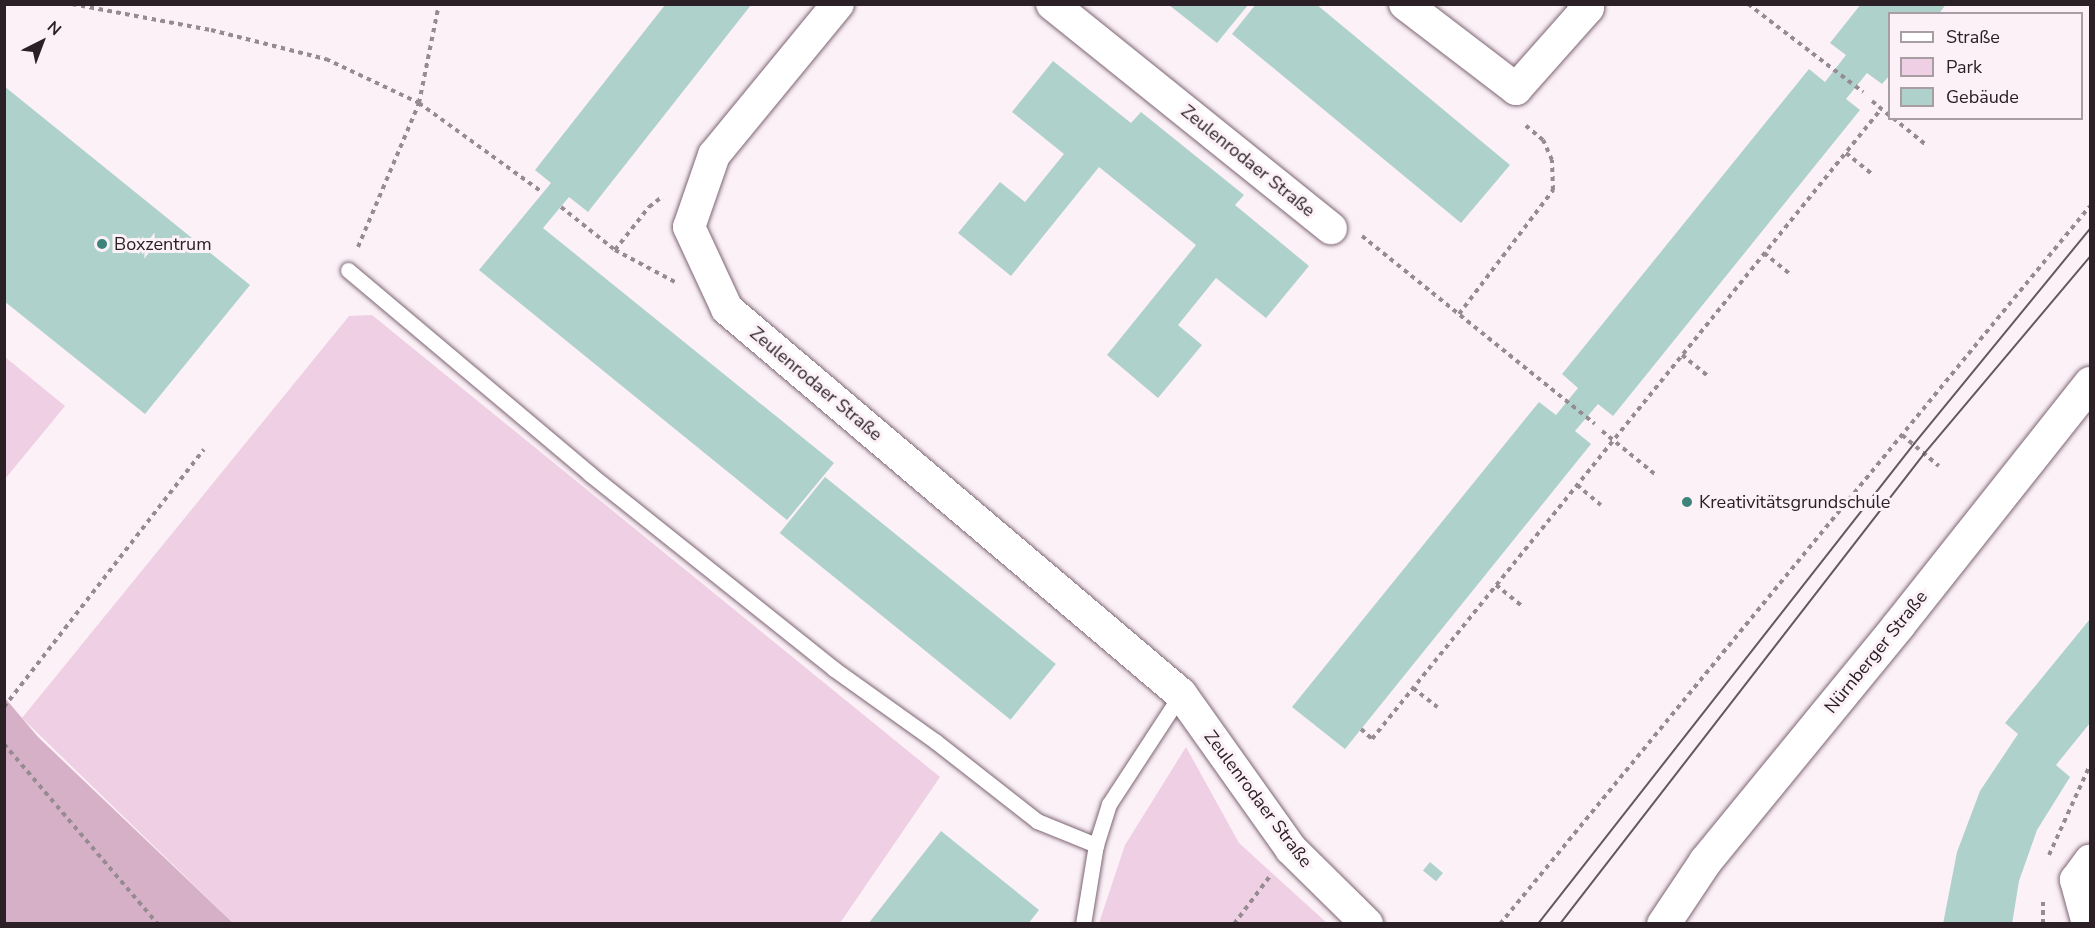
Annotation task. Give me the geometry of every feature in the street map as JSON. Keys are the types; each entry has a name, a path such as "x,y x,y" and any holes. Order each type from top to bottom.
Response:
{"main road":[{"name":"Nürnberger Straße","path":"1663,924 1705,861 1905,616 2091,382"}],"street":[{"name":"Zeulenrodaer Straße","path":"838,4 714,155 690,227 727,309 1181,694 1291,849 1367,924"},
{"name":"Zeulenrodaer Straße","path":"1052,4 1331,228"},
{"path":"1405,4 1516,89 1588,8 1583,4"},
{"path":"2088,924 2076,880 2091,861"}],"lane":[{"path":"348,270 590,474 816,655 1037,821 1096,845"},
{"path":"1083,924 1096,845 1109,804 1181,694"}],"path":[{"path":"72,4 211,30 326,59 419,103 542,192"},
{"path":"348,270 419,103 439,4"},
{"path":"1748,4 1863,92"},
{"path":"1459,314 1552,190 1552,160 1543,140 1507,108 1516,89"},
{"path":"1872,101 1888,114"},
{"path":"1360,729 1372,739 1881,109"},
{"path":"1895,120 1925,144"},
{"path":"1846,153 1871,173"},
{"path":"1500,924 2091,206"},
{"path":"561,207 615,250 727,309"},
{"path":"615,250 649,207"},
{"path":"1331,228 1366,238 1595,424"},
{"path":"1764,254 1790,274"},
{"path":"1682,355 1707,375"},
{"path":"1602,430 1656,475"},
{"path":"1902,435 1939,466"},
{"path":"4,707 204,449"},
{"path":"1577,485 1601,505"},
{"path":"1496,585 1521,605"},
{"path":"1413,688 1437,707"},
{"path":"4,744 158,924"},
{"path":"1234,924 1291,849"}],"green space":[{"path":"372,315 940,777 840,923 233,923 22,718 349,316"},
{"path":"5,357 65,406 5,479"},
{"path":"1186,747 1239,843 1327,923 1099,923 1125,845"}],"shaded area":[{"path":"5,698 38,737 233,923 5,923"}],"building":[{"path":"1256,4 1316,4 1510,165 1461,223 1232,34"},
{"path":"1861,4 1946,4 1940,12 1888,12 1888,77 1882,84 1867,73 1846,99 1860,110 1613,416 1598,404 1575,431 1591,444 1345,749 1292,707 1539,402 1556,415 1578,388 1562,374 1809,69 1825,82 1846,55 1830,43"},
{"path":"665,5 751,5 588,212 569,197 543,228 834,463 787,520 479,270 551,183 535,170"},
{"path":"1169,5 1248,5 1217,43"},
{"path":"1053,61 1131,123 1141,112 1244,195 1235,205 1309,266 1266,318 1216,278 1178,325 1202,345 1158,398 1107,355 1196,245 1099,167 1011,276 958,233 1000,182 1025,202 1064,154 1012,112"},
{"name":"Boxzentrum","path":"4,86 250,285 145,414 4,301"},
{"path":"825,477 1056,664 1011,720 780,533"},
{"path":"2090,619 2090,723 2056,765 2070,777 2037,830 2019,881 2012,924 1943,924 1957,852 1980,791 2018,734 2005,723"},
{"path":"941,831 1039,910 1028,924 868,924"},
{"path":"1430,862 1443,873 1436,881 1423,870"}],"tram line":[{"path":"1538,924 1914,444 2090,229"},
{"path":"1560,924 1924,454 2090,257"}],"place":[{"name":"Boxzentrum","path":"102,244"},
{"name":"Kreativitätsgrundschule","path":"1687,502"}]}
